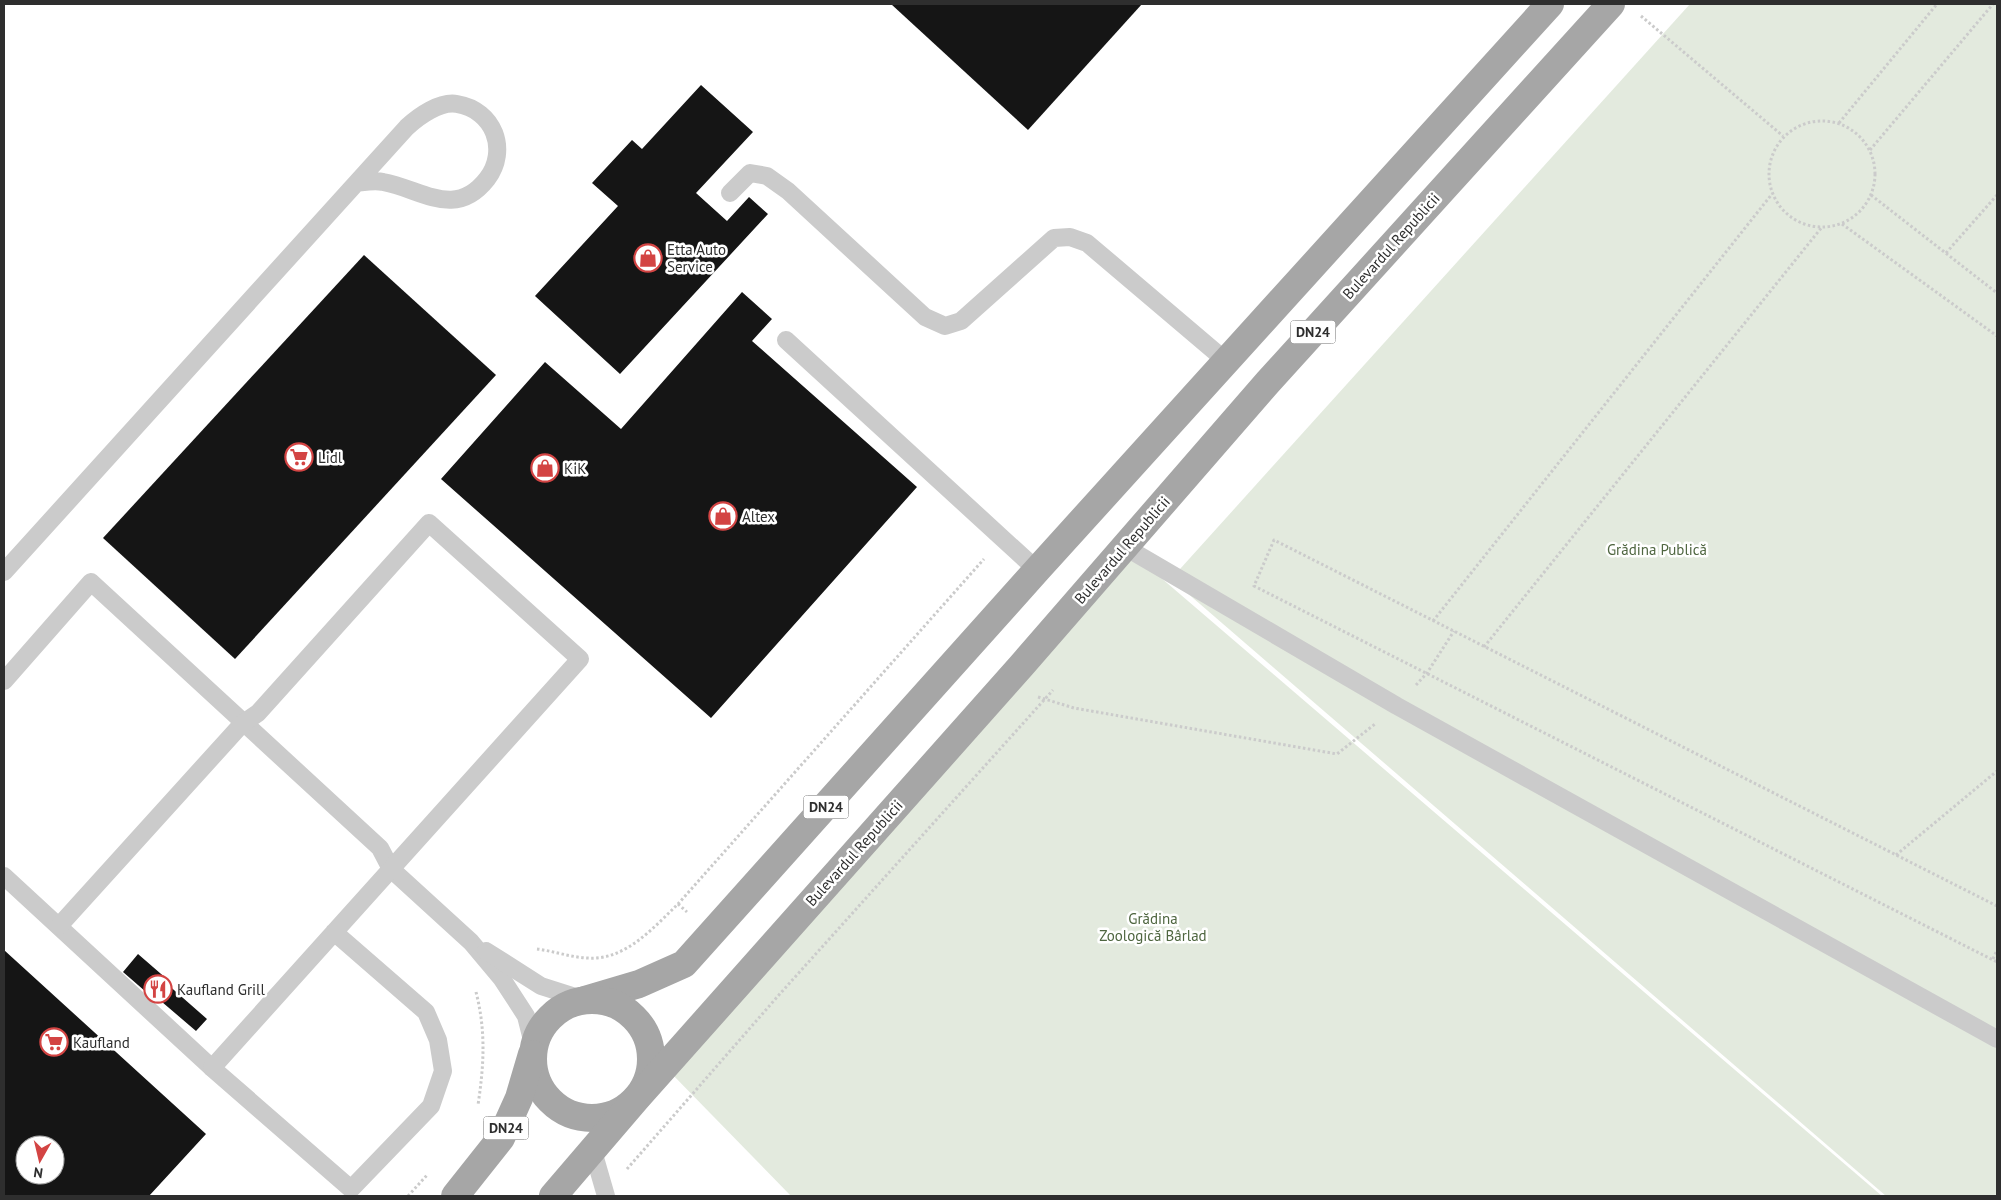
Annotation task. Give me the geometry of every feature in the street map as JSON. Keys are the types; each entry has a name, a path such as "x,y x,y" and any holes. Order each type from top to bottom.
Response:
{"main road":[{"name":"Bulevardul Republicii","path":"455,1196 501,1138 519,1098 534,1048 546,1022 558,1011 585,1000 639,984 684,964 1037,570 1550,4"},
{"name":"Bulevardul Republicii","path":"553,1196 637,1098 1124,548 1268,382 1622,7"},
{"name":"Bulevardul Republicii","path":"534,1048 534,1063 540,1085 554,1103 567,1112 581,1117 596,1118 625,1108 637,1098 646,1083 651,1066 650,1048 645,1031 634,1017 620,1006 603,1001 585,1000"}],"lane":[{"path":"4,572 407,127 419,117 435,108 456,103 473,109 488,121 498,142 497,164 486,180 474,192 460,200 442,201 381,181 357,183"},
{"path":"730,193 750,173 767,176 788,191 925,317 945,326 961,321 1054,238 1070,237 1087,243 1226,361"},
{"path":"786,340 1037,570"},
{"path":"59,926 242,724 258,713 429,523 580,659 212,1068"},
{"path":"1124,548 1397,706 1997,1039"},
{"path":"4,681 91,582 242,724 380,848 391,869 471,942 502,979 526,1016 534,1048"},
{"path":"4,876 212,1068 351,1189 431,1106 443,1071 438,1040 426,1012 334,932"},
{"path":"471,942 540,986 585,1000"},
{"path":"593,1151 606,1195"}],"path":[{"path":"1839,123 1937,4"},
{"path":"1870,150 1992,4"},
{"path":"1622,7 1783,136"},
{"path":"1824,120 1839,123 1858,134 1870,150 1875,165 1876,181 1871,195 1854,217 1842,224 1822,227 1806,225 1792,218 1780,207 1772,194 1768,178 1769,164 1774,149 1783,136 1795,127 1809,122 1824,120"},
{"path":"1433,621 1772,194"},
{"path":"1871,195 1997,293"},
{"path":"1946,253 1997,195"},
{"path":"1842,224 1997,336"},
{"path":"1484,646 1822,227"},
{"path":"535,948 588,958 611,955 618,953 651,930 678,904 1003,538"},
{"path":"1997,906 1274,540 1254,586 1997,962"},
{"path":"1001,687 1074,708 1337,754 1397,706 1427,673 1454,631"},
{"path":"606,1195 778,996 1053,690"},
{"path":"1896,855 1997,771"},
{"path":"1993,959 1997,950"},
{"path":"474,1114 478,1106 484,1054 483,1018 475,990"},
{"path":"410,1195 429,1173"}],"green space":[{"name":"Grădina Publică","path":"1690,4 1997,4 1997,1196 1886,1196 1171,579"},
{"name":"Grădina Zoologică Bârlad","path":"1125,547 1882,1196 791,1196 669,1071"}],"building":[{"path":"891,4 1142,4 1028,130"},
{"name":"Etta Auto Service","path":"701,85 753,132 696,193 727,221 749,197 768,214 620,374 535,296 618,206 592,183 632,140 642,149"},
{"name":"Lidl","path":"364,255 496,375 235,659 103,538"},
{"path":"742,292 772,319 752,341 917,487 711,718 441,479 545,362 621,429"},
{"name":"Kaufland","path":"4,950 206,1134 149,1196 4,1196"},
{"name":"Kaufland Grill","path":"138,954 168,980 166,983 207,1019 196,1031 123,972"}],"place":[{"name":"Etta Auto Service","path":"648,258"},
{"name":"Lidl","path":"299,457"},
{"name":"KiK","path":"545,468"},
{"name":"Altex","path":"723,516"},
{"name":"Kaufland Grill","path":"158,989"},
{"name":"Kaufland","path":"54,1042"}]}
